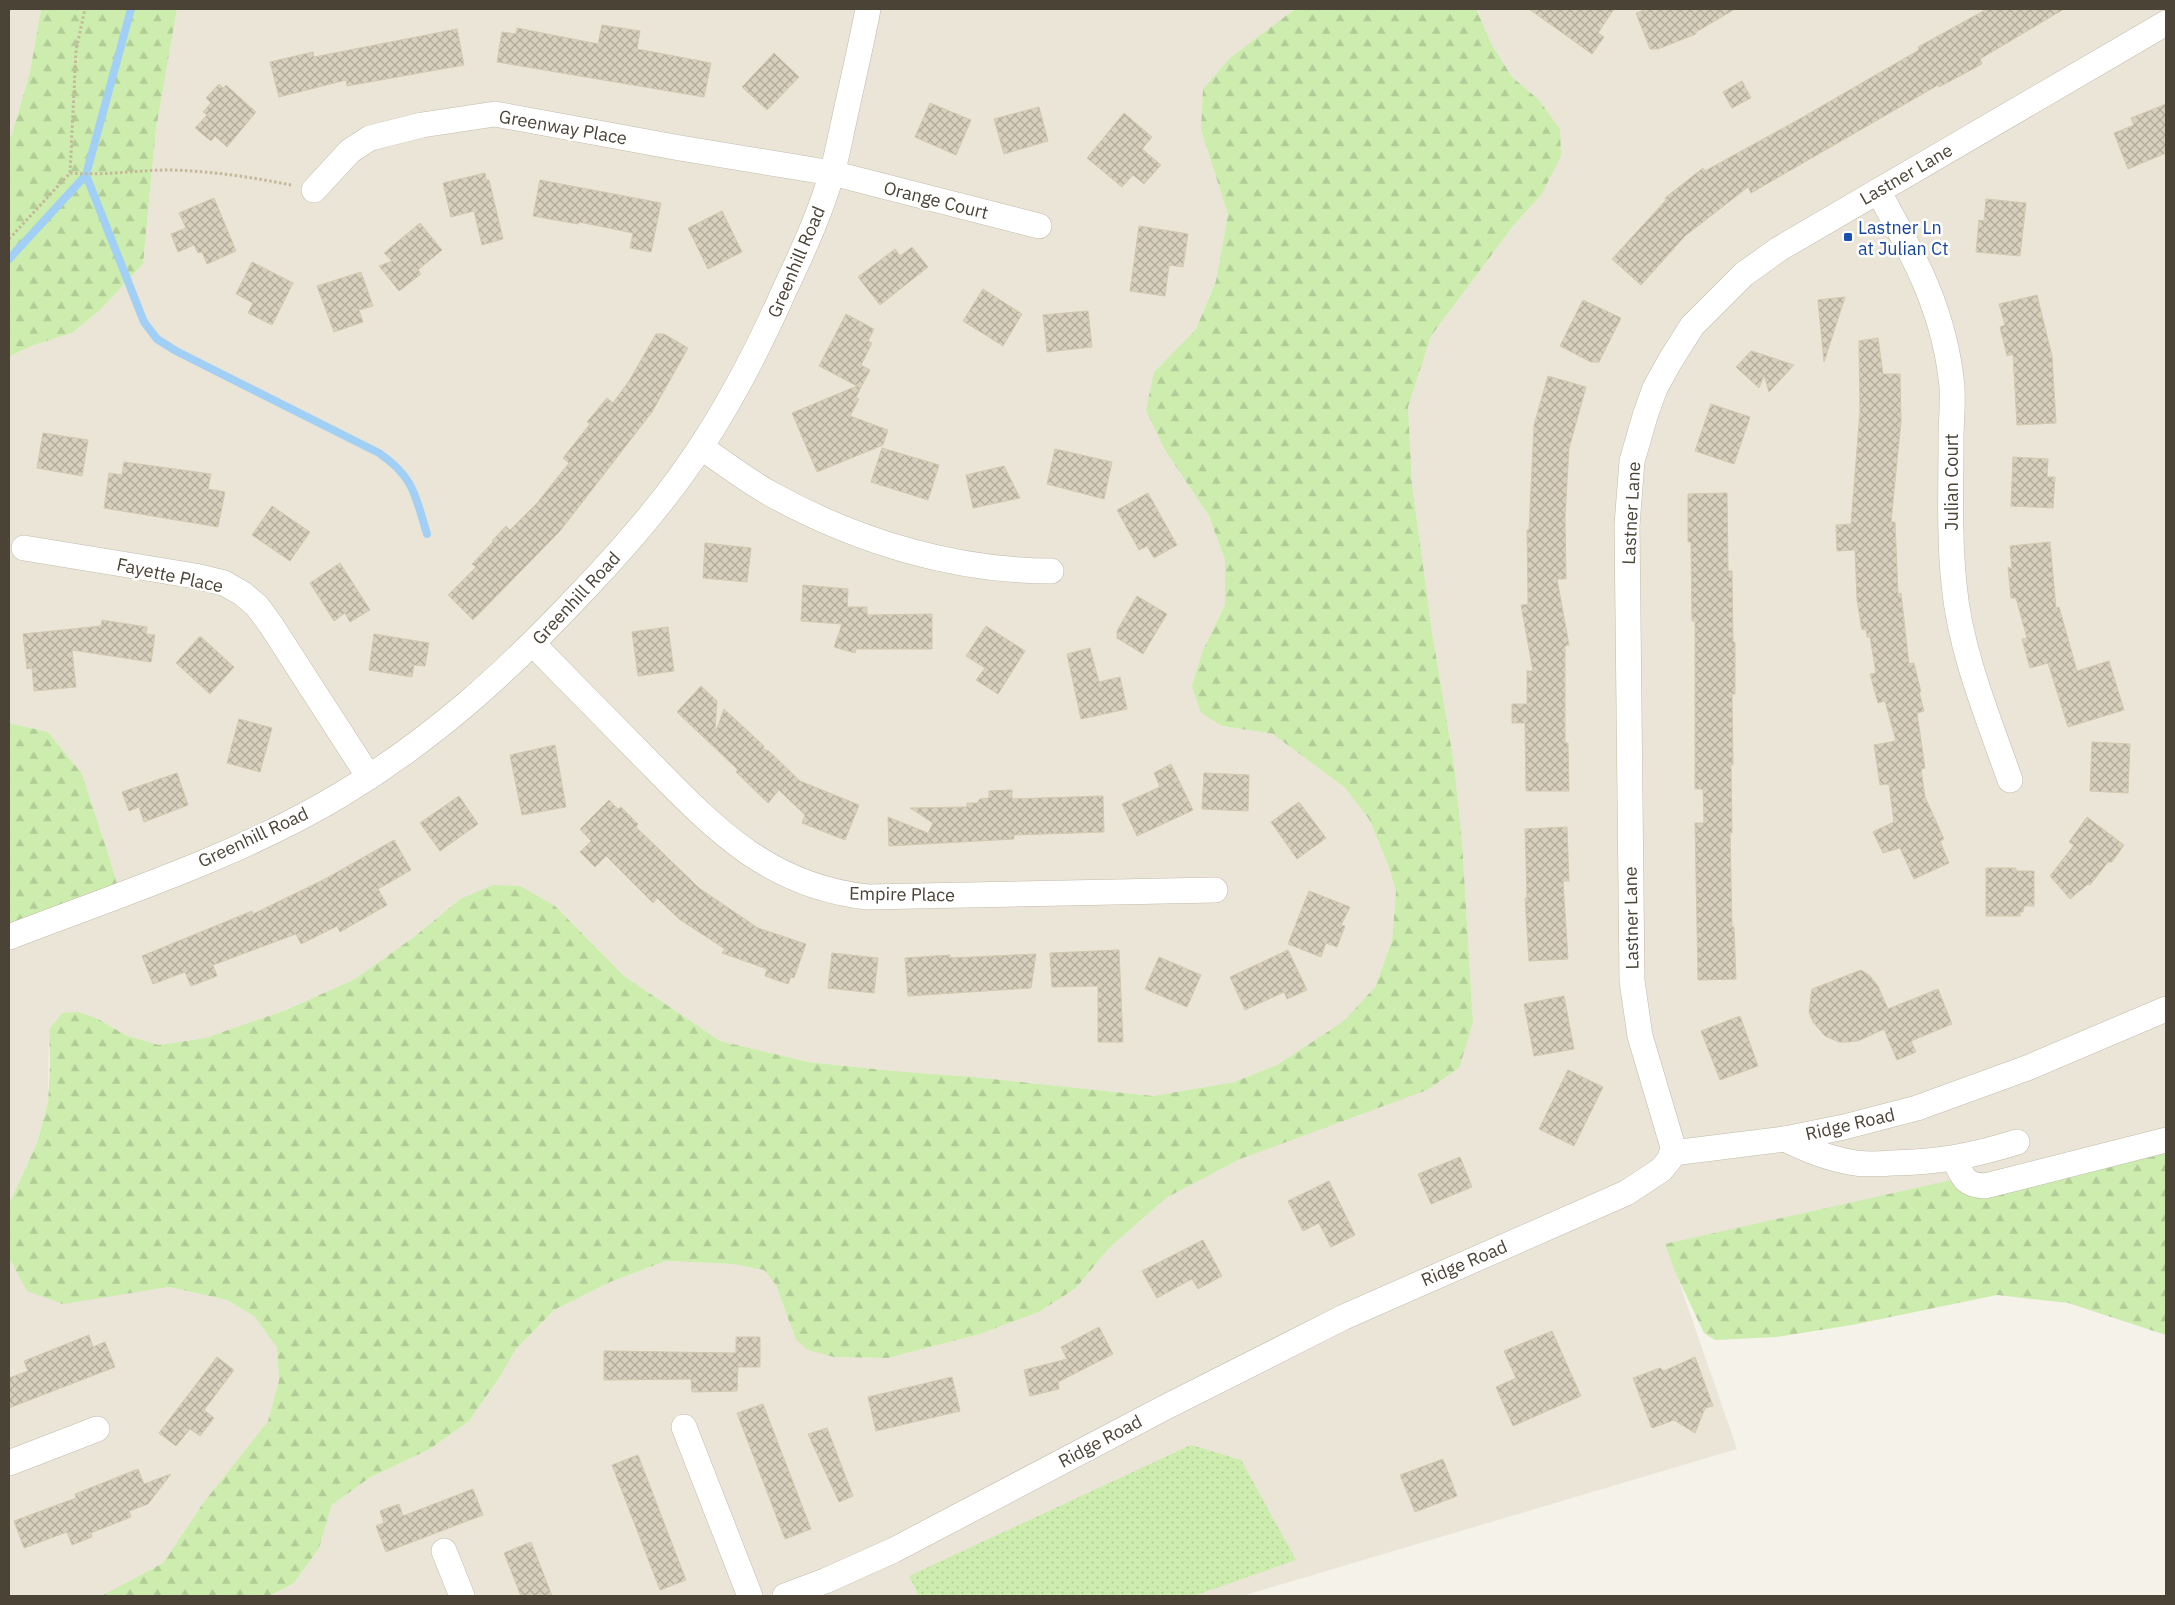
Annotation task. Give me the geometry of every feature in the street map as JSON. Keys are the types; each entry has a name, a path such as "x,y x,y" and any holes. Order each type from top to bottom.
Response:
{"street":[{"name":"Greenhill Road","path":"9,937 144,886 254,840 340,795 369,777 414,746 494,681 533,644 616,556 655,509 701,447 735,390 772,319 802,253 832,173 868,9"},
{"name":"Lastner Lane","path":"1673,1153 1672,1140 1640,1036 1632,981 1627,525 1632,461 1655,388 1692,326 1744,274 1772,254 1878,190 2166,23"},
{"name":"Greenway Place","path":"314,190 350,151 370,138 422,125 495,114 680,148 832,173"},
{"name":"Orange Court","path":"832,173 1039,226"},
{"name":"Julian Court","path":"1878,190 1926,280 1946,347 1952,388 1950,530 1954,585 1968,652 2010,780"},
{"path":"701,447 769,493 823,521 867,538 949,560 1006,569 1051,571"},
{"name":"Fayette Place","path":"24,548 195,576 224,583 243,594 257,606 271,625 369,777"},
{"name":"Empire Place","path":"533,644 706,820 742,850 790,877 836,892 868,896 1215,890"},
{"name":"Ridge Road","path":"785,1596 825,1581 894,1550 1162,1409 1391,1294 1626,1193 1661,1170 1673,1153 1785,1139 1870,1121 1917,1108 2027,1068 2166,1009"},
{"path":"1785,1139 1819,1154 1852,1163 1899,1163 1954,1159 2017,1142"},
{"path":"1954,1159 1964,1179 1972,1186 1985,1186 2166,1140"},
{"path":"684,1427 750,1596"},
{"path":"9,1463 97,1429"},
{"path":"444,1551 462,1596"}],"path":[{"path":"9,239 70,173 76,50 85,9"},
{"path":"70,173 96,175 169,170 244,175 314,190"}],"shaded area":[{"path":"9,9 41,9 30,72 12,134 9,138"},
{"path":"177,9 1295,9 1231,57 1201,130 1228,214 1216,281 1196,329 1154,372 1165,450 1209,516 1225,560 1225,605 1203,650 1222,726 1273,734 1344,787 1369,819 1387,862 1396,891 1392,941 1375,987 1345,1021 1277,1065 1234,1082 1153,1096 974,1077 893,1071 809,1062 720,1041 624,976 555,906 460,899 414,937 355,979 286,1010 205,1038 159,1045 125,1035 100,1020 49,1030 48,1101 37,1143 9,1204 9,937 109,857 82,774 48,732 9,723 9,357 31,346 72,333 101,309 143,264 156,129"},
{"path":"1476,9 2166,9 2166,1132 1666,1244 1737,1449 1242,1596 269,1596 294,1583 319,1548 332,1505 369,1478 430,1449 469,1421 501,1375 516,1349 554,1310 610,1282 666,1261 733,1264 765,1270 776,1285 796,1340 834,1357 888,1358 980,1334 1039,1312 1076,1288 1108,1249 1166,1198 1240,1159 1473,1022 1462,841 1454,764 1432,632 1412,484 1408,407 1431,336 1513,226 1541,195 1538,99 1512,77 1492,45"},
{"path":"9,1258 27,1291 119,1294 169,1287 227,1300 255,1317 277,1348 279,1380 268,1421 204,1502 163,1563 101,1596 9,1596"}],"green space":[{"path":"41,9 177,9 156,129 143,264 101,309 72,333 31,346 9,357 9,138 12,134 30,72"},
{"path":"1295,9 1476,9 1492,45 1512,77 1538,99 1560,129 1561,156 1541,195 1513,226 1431,336 1408,407 1412,484 1432,632 1454,764 1462,841 1473,1022 1459,1068 1427,1090 1240,1159 1166,1198 1108,1249 1076,1288 1039,1312 980,1334 888,1358 834,1357 808,1350 796,1340 776,1285 764,1270 733,1264 666,1261 610,1282 554,1310 516,1349 501,1375 469,1421 430,1449 369,1478 332,1505 319,1548 294,1583 269,1596 101,1596 163,1563 204,1502 268,1421 279,1380 277,1348 255,1317 227,1300 169,1287 63,1304 27,1291 9,1258 9,1204 37,1143 48,1102 49,1030 62,1013 79,1012 100,1020 125,1035 159,1045 205,1038 286,1010 355,979 414,937 460,899 493,885 520,886 555,906 624,976 720,1041 809,1062 1153,1096 1234,1082 1277,1065 1344,1021 1375,987 1392,941 1396,891 1387,862 1369,819 1344,787 1273,734 1222,726 1201,713 1192,686 1203,650 1225,605 1225,560 1209,516 1165,450 1146,410 1154,372 1196,329 1216,281 1228,214 1201,130 1203,89 1231,57"},
{"path":"9,723 48,732 82,774 120,895 9,937"},
{"path":"2166,1132 2166,1335 2068,1303 1997,1295 1852,1325 1777,1337 1715,1340 1704,1333 1676,1274 1665,1244"},
{"path":"1191,1445 1241,1460 1296,1560 1193,1596 919,1596 909,1576"}],"building":[{"path":"1529,9 1614,9 1598,33 1604,37 1592,54"},
{"path":"1647,9 1735,9 1696,32 1696,34 1658,49 1650,49 1636,13"},
{"path":"1987,9 2064,9 1980,59 1982,64 1939,87 1938,85 1751,193 1748,187 1685,236 1641,285 1612,259 1666,200 1665,198 1703,168 1705,171 1796,121 1919,50 1918,47"},
{"path":"602,25 640,31 637,49 711,63 704,97 497,62 502,32 516,34 517,28 598,44"},
{"path":"457,29 464,65 347,86 346,80 279,97 270,62 313,52 314,57"},
{"path":"774,53 799,77 767,110 742,87"},
{"path":"1742,81 1751,98 1732,108 1723,92"},
{"path":"219,84 223,88 226,85 256,112 227,147 215,136 211,141 195,128 207,115 203,112 211,103 206,98"},
{"path":"930,103 971,120 956,155 915,137"},
{"path":"2166,104 2166,153 2128,169 2114,133 2134,125 2131,118"},
{"path":"1039,107 1048,141 1004,154 994,119"},
{"path":"1124,113 1152,137 1142,149 1161,165 1144,184 1133,175 1122,187 1087,158"},
{"path":"485,173 486,180 489,180 503,239 482,245 474,211 451,217 443,183"},
{"path":"540,180 661,203 651,252 630,248 633,233 579,222 578,224 533,216"},
{"path":"214,198 236,251 207,264 202,252 198,253 194,245 178,252 171,234 186,228 179,213"},
{"path":"1986,199 2026,203 2020,256 1976,252 1979,220 1984,221"},
{"path":"722,211 742,252 708,269 688,228"},
{"path":"420,223 442,250 418,270 421,274 399,291 379,266 392,261 384,253"},
{"path":"1139,226 1188,234 1183,267 1169,265 1165,296 1130,291"},
{"path":"912,247 928,267 880,305 858,277 895,249 900,256"},
{"path":"252,262 293,283 272,325 248,313 253,303 236,294"},
{"path":"361,272 373,306 359,310 363,322 334,332 317,286"},
{"path":"983,289 1022,314 1003,346 963,321"},
{"path":"2037,295 2052,356 2056,423 2017,425 2013,354 2007,356 2000,327 2005,325 1999,304"},
{"path":"1845,297 1824,362 1818,300"},
{"path":"1583,300 1621,318 1599,362 1591,362 1560,346"},
{"path":"1088,311 1092,347 1047,352 1043,315"},
{"path":"846,314 874,329 868,341 872,343 861,365 870,370 856,397 859,399 850,416 888,430 883,445 817,472 792,413 857,386 819,366"},
{"path":"656,334 664,334 688,348 652,412 560,531 473,620 448,595 476,567 472,564 506,526 510,530 538,502 569,463 563,458 590,424 587,422 607,398 613,403 629,381"},
{"path":"1878,338 1883,374 1900,374 1901,421 1891,522 1895,522 1898,594 1901,593 1909,664 1914,663 1924,711 1917,713 1925,768 1921,769 1925,797 1944,839 1940,841 1949,863 1914,879 1900,848 1883,853 1873,832 1894,822 1889,784 1880,785 1874,745 1896,741 1885,701 1878,703 1870,674 1876,673 1870,637 1867,637 1866,629 1862,630 1857,600 1855,550 1837,551 1836,525 1851,524 1860,411 1859,341"},
{"path":"1751,351 1794,365 1769,392 1764,375 1759,388 1736,367"},
{"path":"1548,376 1586,387 1569,448 1565,517 1566,579 1557,579 1569,645 1565,646 1565,743 1568,743 1569,791 1526,791 1525,723 1512,723 1512,704 1527,704 1527,671 1533,671 1521,605 1528,604 1527,530 1529,530 1534,425"},
{"path":"1711,404 1750,417 1734,464 1695,451"},
{"path":"43,433 88,440 82,476 37,468"},
{"path":"882,448 939,465 928,500 871,482"},
{"path":"1055,449 1112,462 1104,499 1047,484"},
{"path":"2013,457 2048,459 2047,477 2055,477 2053,508 2011,506"},
{"path":"124,462 211,474 208,489 225,492 218,527 104,508 109,473 122,475"},
{"path":"1004,466 1020,498 973,508 966,475"},
{"path":"1148,493 1177,545 1154,558 1147,546 1139,550 1117,510"},
{"path":"1727,493 1728,571 1732,571 1733,642 1735,642 1735,694 1732,694 1732,833 1730,833 1732,927 1734,927 1736,979 1698,980 1695,823 1704,823 1703,789 1695,789 1695,621 1692,621 1691,542 1688,542 1688,494"},
{"path":"272,506 310,532 290,561 252,535"},
{"path":"2050,542 2056,608 2059,607 2077,671 2109,661 2124,710 2068,727 2048,663 2030,668 2022,639 2027,638 2016,598 2011,598 2008,567 2012,569 2010,546"},
{"path":"705,543 751,548 747,582 703,578"},
{"path":"340,563 370,610 350,622 345,613 334,621 310,583"},
{"path":"803,585 848,589 847,612 848,607 867,607 867,615 932,614 932,649 856,649 855,653 834,647 842,624 801,621"},
{"path":"1137,596 1167,614 1143,654 1117,638 1117,631"},
{"path":"102,620 147,627 146,634 155,635 151,662 72,650 76,687 34,691 32,668 27,669 23,634 101,626"},
{"path":"986,626 1025,651 998,694 976,680 985,668 966,656"},
{"path":"668,627 674,671 638,676 632,632"},
{"path":"374,634 429,643 425,666 414,665 412,677 369,670"},
{"path":"200,636 234,667 210,694 176,663"},
{"path":"1090,648 1099,682 1120,677 1127,709 1081,719 1067,654"},
{"path":"701,686 717,701 716,731 724,709 764,746 763,749 769,751 800,781 859,805 845,840 802,823 805,815 779,790 768,803 736,772 738,770 677,712"},
{"path":"239,719 272,728 260,772 227,763"},
{"path":"2092,742 2130,744 2128,793 2090,791"},
{"path":"555,745 566,807 522,815 510,755"},
{"path":"1171,764 1193,810 1137,836 1122,804 1160,787 1154,773"},
{"path":"177,773 188,805 144,822 139,807 129,811 122,792"},
{"path":"1204,773 1249,775 1248,811 1202,809"},
{"path":"1012,790 1012,799 1103,796 1104,832 1014,835 1014,839 889,846 888,817 928,833 933,823 910,808 967,807 967,803 977,803 980,799 989,798 989,791"},
{"path":"459,796 478,824 440,851 420,823"},
{"path":"609,800 618,809 621,807 638,824 636,827 699,888 758,928 806,944 794,978 791,977 788,984 765,976 767,969 722,953 725,949 679,919 657,898 653,903 606,856 595,867 580,852 591,841 580,829"},
{"path":"1299,802 1326,838 1297,859 1271,822"},
{"path":"2087,817 2124,845 2112,862 2108,862 2090,885 2088,884 2070,899 2050,876 2074,845 2069,842"},
{"path":"1567,827 1569,881 1563,881 1568,959 1529,961 1525,898 1527,898 1525,829"},
{"path":"394,840 411,870 378,889 387,905 340,932 337,926 301,944 296,934 213,965 217,976 191,986 185,972 153,984 142,956 252,911 253,914 325,879"},
{"path":"1986,868 2016,868 2016,871 2034,871 2034,906 2024,906 2020,916 1986,916"},
{"path":"1309,891 1350,907 1341,925 1345,926 1337,947 1326,943 1321,957 1288,944"},
{"path":"1119,950 1123,1042 1098,1042 1098,986 1052,987 1050,953"},
{"path":"1288,950 1307,990 1287,999 1284,992 1245,1010 1230,977"},
{"path":"832,953 878,958 874,993 828,988"},
{"path":"1036,954 1031,988 908,996 905,958 950,955 950,958"},
{"path":"1159,957 1201,975 1187,1007 1145,989"},
{"path":"1861,970 1870,976 1878,986 1888,1009 1938,989 1952,1024 1911,1041 1916,1052 1897,1060 1884,1029 1858,1041 1839,1042 1825,1036 1813,1022 1809,1012 1812,989"},
{"path":"1564,996 1574,1049 1534,1056 1524,1004"},
{"path":"1740,1016 1758,1066 1720,1080 1701,1031"},
{"path":"1568,1070 1603,1087 1574,1146 1539,1129"},
{"path":"1460,1157 1472,1187 1431,1204 1418,1174"},
{"path":"1329,1181 1355,1235 1331,1247 1319,1223 1303,1231 1288,1201"},
{"path":"1203,1240 1222,1276 1198,1289 1192,1279 1157,1298 1142,1271"},
{"path":"1099,1327 1113,1354 1058,1382 1059,1389 1030,1396 1024,1370 1067,1359 1061,1347"},
{"path":"1552,1331 1581,1396 1513,1426 1496,1387 1516,1378 1504,1351"},
{"path":"89,1335 93,1347 105,1342 115,1367 9,1408 9,1378 28,1371 24,1361"},
{"path":"736,1337 760,1337 760,1367 738,1367 737,1391 692,1392 691,1379 604,1380 604,1351 736,1353"},
{"path":"217,1357 234,1370 204,1410 214,1418 200,1436 190,1429 176,1446 159,1433"},
{"path":"1695,1357 1713,1406 1705,1408 1695,1433 1674,1420 1652,1428 1633,1378 1660,1368 1664,1371"},
{"path":"952,1377 960,1411 876,1431 868,1397"},
{"path":"763,1404 811,1529 785,1539 737,1413"},
{"path":"827,1428 853,1496 839,1502 808,1434"},
{"path":"638,1455 686,1580 660,1590 612,1465"},
{"path":"1443,1459 1457,1496 1415,1512 1400,1475"},
{"path":"138,1469 144,1484 171,1474 148,1504 129,1511 131,1517 91,1533 92,1537 72,1545 67,1532 24,1548 14,1521 76,1498 75,1494"},
{"path":"473,1489 483,1515 386,1552 376,1526 384,1523 380,1511 399,1504 403,1516"},
{"path":"531,1542 552,1596 521,1596 504,1553"}],"waterway":[{"path":"9,259 86,175 131,9"},
{"path":"86,175 144,322 157,339 176,351 379,453 400,470 412,488 427,534"}],"place":[{"name":"Lastner Ln at Julian Ct","path":"1848,237"}]}
